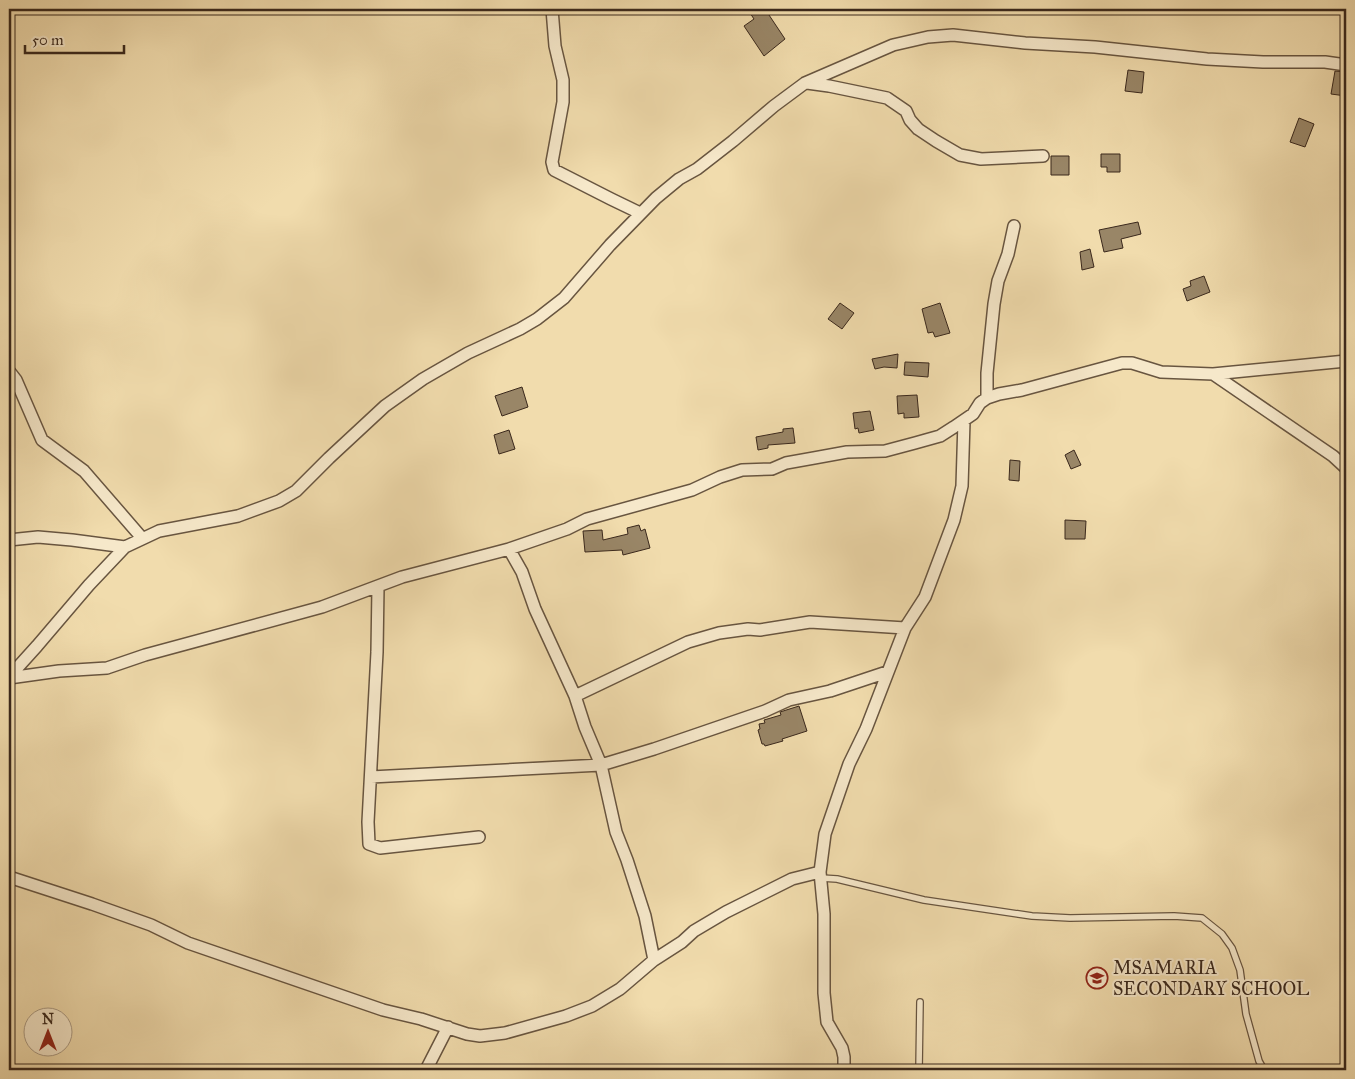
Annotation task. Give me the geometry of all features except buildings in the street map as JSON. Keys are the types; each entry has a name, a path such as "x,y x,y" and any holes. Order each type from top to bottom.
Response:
{"street":[{"path":"552,9 555,46 563,80 563,102 552,162 554,170 640,213"},
{"path":"9,677 89,585 125,547 159,531 238,516 279,501 296,491 385,406 423,379 468,353 528,324 564,298 640,213 679,179 733,141 774,106 805,83 893,45 928,37 953,34 1025,43 1208,59 1263,62 1325,62 1346,65"},
{"path":"805,83 887,98 906,111 910,120 918,129 960,155 981,159 1043,156"},
{"path":"987,398 987,373 994,304 998,281 1008,254 1014,226"},
{"path":"9,677 107,668 145,655 322,607 402,577 509,549 568,529 586,519 692,490 720,477 742,470 772,469 786,463 847,452 885,451 940,436 973,414 980,403 987,398 1122,362 1161,372 1213,374 1346,361"},
{"path":"9,371 16,380 42,440 84,471 142,538"},
{"path":"1213,374 1332,456 1346,468"},
{"path":"844,1070 842,1048 827,1022 824,993 824,914 821,875 825,834 849,764 866,729 905,628 925,597 954,520 962,486 964,421"},
{"path":"9,540 38,537 125,547"},
{"path":"509,549 522,572 535,609 575,696 585,727 601,765 616,832 645,916 654,960"},
{"path":"378,587 369,844 380,848 479,837"},
{"path":"575,696 688,642 719,633 748,629 760,630 810,622 905,628"},
{"path":"371,777 601,765 671,743 788,700 830,692 887,672"},
{"path":"9,877 142,922 188,943 238,961 383,1010 480,1036 506,1033 566,1016 592,1006 620,989 654,960 682,942 694,931 758,895 792,879 821,875"},
{"path":"426,1070 448,1027"}],"lane":[{"path":"821,875 924,900 1032,916 1070,918 1174,916 1202,918 1214,926 1232,948 1240,970 1246,1014 1259,1061 1264,1070"},
{"path":"919,1070 920,1002"}],"place":[{"name":"MSAMARIA SECONDARY SCHOOL","path":"1097,978"}]}
